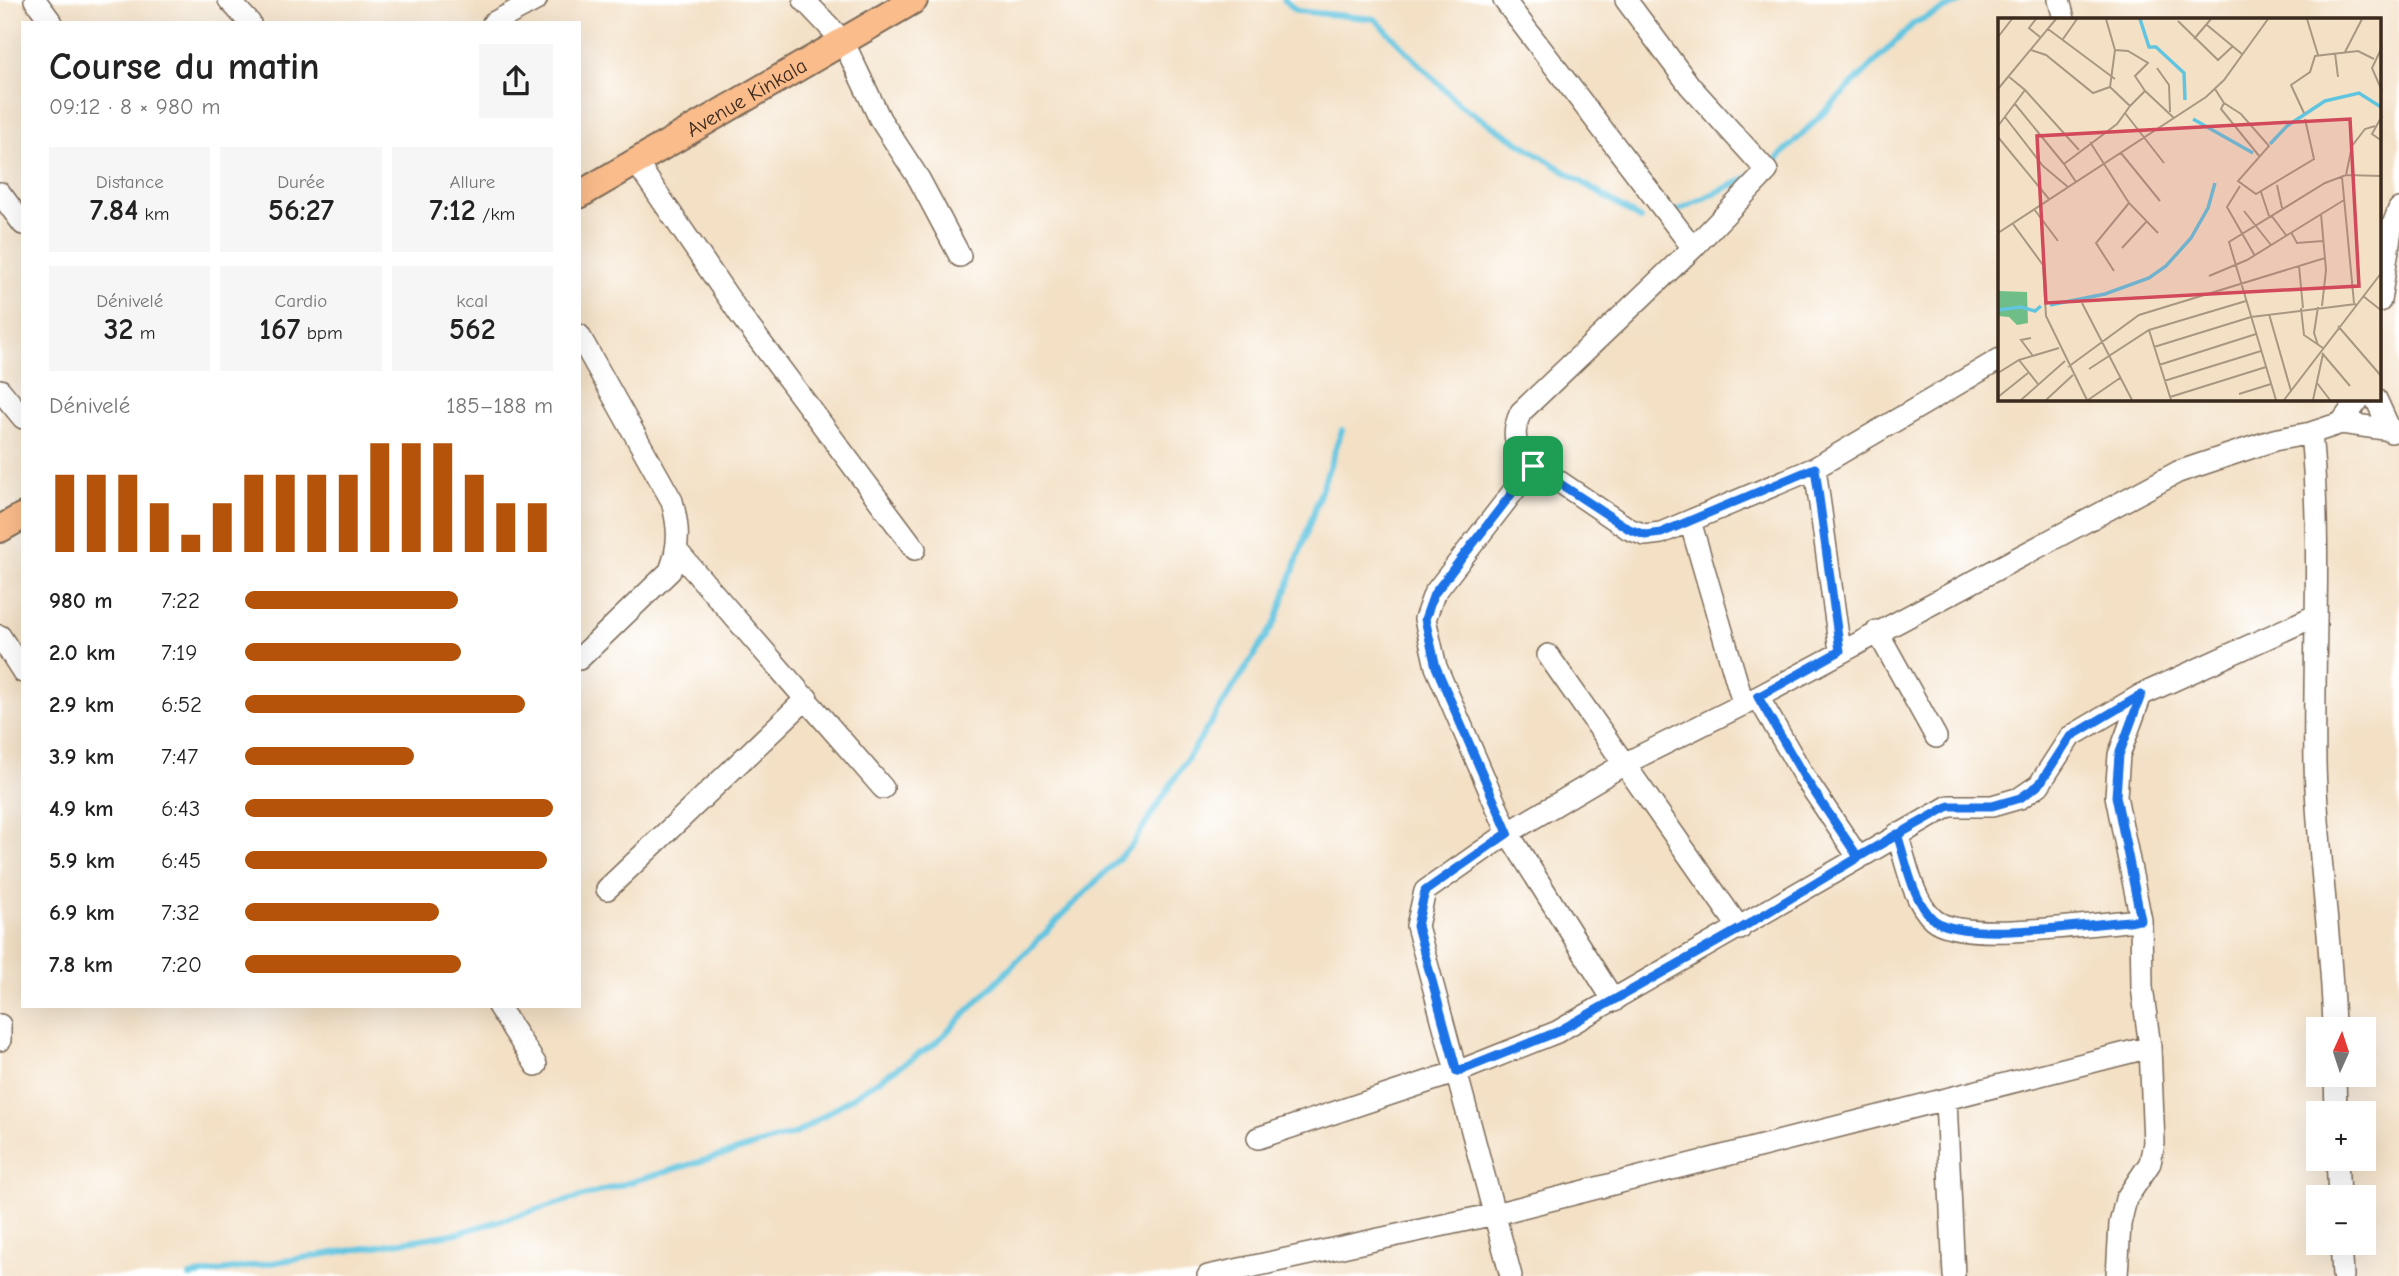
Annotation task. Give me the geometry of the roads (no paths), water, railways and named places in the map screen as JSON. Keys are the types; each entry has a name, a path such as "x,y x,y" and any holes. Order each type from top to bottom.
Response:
{"main road":[{"name":"Avenue Kinkala","path":"581,194 914,0"},
{"path":"0,529 21,517"}],"street":[{"path":"36,0 51,21"},
{"path":"229,0 248,21"},
{"path":"497,21 536,0"},
{"path":"804,0 843,41 880,119 919,179 960,256"},
{"path":"1504,0 1693,248"},
{"path":"1626,0 1690,86 1767,168 1765,174 1693,248 1521,412 1514,425 1520,455 1629,529 1645,535 1690,520 1815,468 1998,360"},
{"path":"2059,0 2064,18"},
{"path":"636,162 741,316 915,549"},
{"path":"0,193 21,221"},
{"path":"2382,288 2391,230 2399,209"},
{"path":"581,339 672,501 680,531 670,570 655,588 581,657"},
{"path":"0,390 21,416"},
{"path":"2341,423 2358,401"},
{"path":"2377,401 2395,432"},
{"path":"1511,1276 1417,926 1425,891 1508,833 1626,763 2178,472 2274,440 2311,433 2341,423 2395,432"},
{"path":"2311,433 2319,560 2315,615 2315,766 2333,1017"},
{"path":"1533,466 1434,594 1425,619 1436,667 1508,833 1614,1001"},
{"path":"1815,468 1840,651"},
{"path":"1690,520 1750,700 1858,857"},
{"path":"677,551 883,788"},
{"path":"1258,1138 1457,1072 1557,1032 1740,929 1897,834 1949,806 1992,806 2020,798 2039,785 2070,737 2141,695 2315,615"},
{"path":"1877,631 1936,737"},
{"path":"0,636 21,669"},
{"path":"1548,656 1626,763 1740,929"},
{"path":"2117,1276 2120,1224 2126,1199 2150,1163 2154,1143 2150,1047 2142,987 2141,920 2116,796 2119,755 2141,695"},
{"path":"607,889 807,698"},
{"path":"1897,834 1920,900 1934,920 1942,925 1977,931 2035,930 2141,920"},
{"path":"499,1008 536,1065"},
{"path":"0,1025 0,1040"},
{"path":"1208,1276 1494,1214 2150,1047"},
{"path":"1946,1100 1954,1276"},
{"path":"2342,1255 2343,1276"}],"waterway":[{"path":"1284,0 1297,11 1375,19 1460,105 1640,219"},
{"path":"1772,164 1914,23 1964,0"},
{"path":"1674,212 1751,176"},
{"path":"190,1276 458,1233 797,1133 936,1043 1132,845 1276,621 1342,430"}]}
